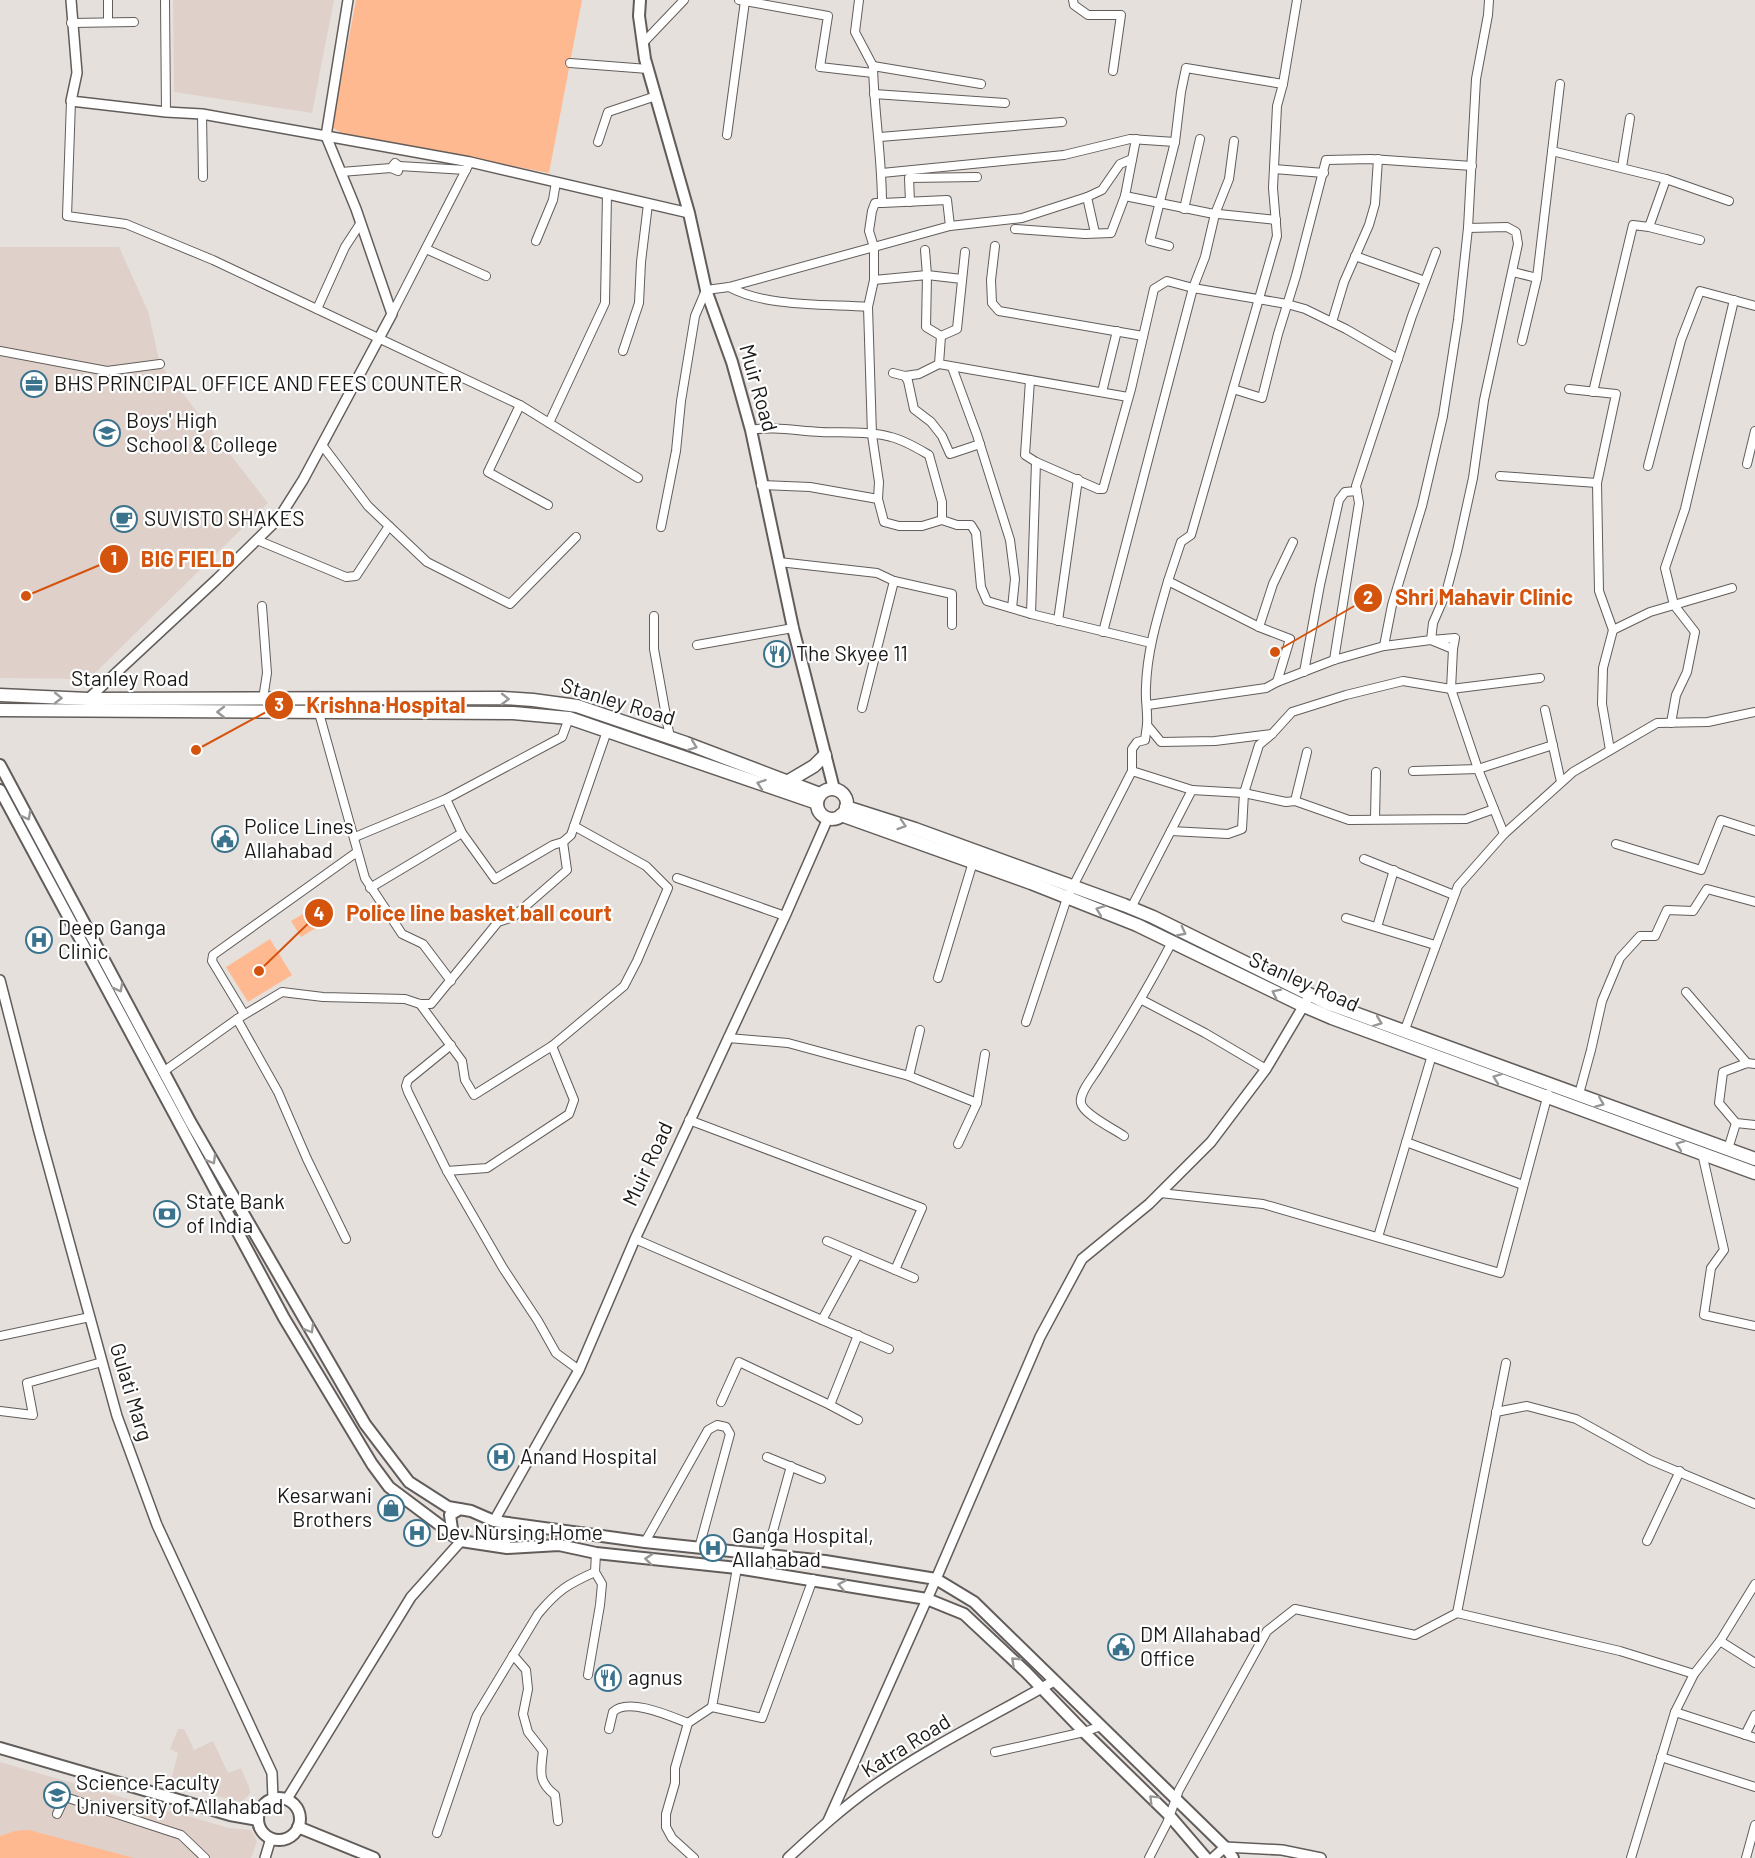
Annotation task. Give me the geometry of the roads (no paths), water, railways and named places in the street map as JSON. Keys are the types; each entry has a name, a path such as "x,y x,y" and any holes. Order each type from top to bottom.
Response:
{"main road":[{"name":"Muir Road","path":"640,0 639,16 648,69 689,213 706,290 732,362 750,430 793,628 834,789"},
{"name":"Stanley Road","path":"2,694 88,699 533,700 577,706 670,738 787,782 818,799"},
{"name":"Stanley Road","path":"0,710 513,713 568,718 818,799"},
{"path":"787,782 814,766 825,755"},
{"path":"0,765 163,1072 365,1425 410,1482 448,1507 471,1511 494,1521 645,1542 825,1561 936,1579 974,1602 1225,1847 1233,1858"},
{"path":"829,789 834,789 842,793 844,811 833,819 828,818 820,813 818,799 829,789"},
{"path":"0,790 284,1318 372,1464 389,1487 457,1539 507,1548 559,1545 596,1553 737,1568 813,1579 927,1599 964,1614 1026,1672 1169,1815 1206,1858"},
{"name":"Stanley Road","path":"844,811 915,829 1070,892 1172,942 1432,1055 1550,1091 1579,1094 1755,1159"},
{"name":"Stanley Road","path":"844,811 973,862 1131,908 1307,1001 1404,1032 1755,1173"},
{"path":"457,1539 450,1515 460,1509"},
{"path":"495,1546 505,1543 507,1523"},
{"path":"0,1748 230,1815 258,1821"},
{"path":"273,1798 287,1799 298,1810 300,1819 298,1827 294,1834 287,1838 271,1838 262,1831 258,1821 262,1807 273,1798"},
{"path":"298,1827 374,1858"}],"street":[{"path":"71,0 71,22 77,73 71,101 67,216 126,224 213,260 520,405 638,478"},
{"path":"108,0 108,22"},
{"path":"165,0 166,112"},
{"path":"348,0 326,136 392,314"},
{"path":"643,43 684,0"},
{"path":"859,0 855,32 873,69 875,122 880,137 882,203"},
{"path":"1073,0 1074,5 1088,15 1121,15 1113,71"},
{"path":"1026,1022 1070,892 1132,771 1132,749 1137,742 1145,740 1148,705 1146,689 1151,644 1181,542 1191,535 1277,236 1273,188 1277,106 1283,84 1297,0"},
{"path":"1384,646 1392,605 1422,506 1443,416 1458,320 1468,228 1476,79 1489,0"},
{"path":"727,135 742,1 828,16 820,67 873,69 981,84"},
{"path":"71,22 134,22"},
{"path":"570,63 648,69"},
{"path":"1169,246 1150,241 1175,142 1186,69 1283,84"},
{"path":"1522,341 1537,278 1560,84"},
{"path":"874,93 1005,103"},
{"path":"598,142 608,112 656,96"},
{"path":"71,101 202,114 326,136 556,182 689,213"},
{"path":"202,114 202,177"},
{"path":"1622,166 1630,118"},
{"path":"880,137 1062,122"},
{"path":"882,173 1064,155 1130,139 1175,142"},
{"path":"1184,209 1200,139"},
{"path":"1015,229 1111,233 1125,196 1136,140"},
{"path":"1103,632 1193,288 1205,257 1215,214 1229,179 1234,141"},
{"path":"395,166 397,149"},
{"path":"1552,151 1622,166 1729,201"},
{"path":"661,527 676,451 681,401 695,316 706,290 729,287 950,226 1022,218 1102,190 1120,164 1132,159"},
{"path":"1233,389 1262,398 1326,160 1378,159 1472,166"},
{"path":"1332,322 1342,288 1369,225 1375,204 1378,159"},
{"path":"341,172 395,166 468,166"},
{"path":"88,699 279,518 380,339 468,166"},
{"path":"1274,169 1324,173"},
{"path":"910,202 909,178 977,177"},
{"path":"1649,226 1666,179"},
{"path":"536,241 553,200 556,182"},
{"path":"549,423 605,303 607,194"},
{"path":"1125,196 1215,214 1276,220"},
{"path":"1087,197 1095,234"},
{"path":"950,226 947,200 875,203 872,211 869,231 874,247 874,280 868,307 872,435 879,482 879,499 884,522 899,526 922,526 942,520 957,525 971,525 976,533 981,587 987,601 1151,644"},
{"path":"623,351 639,303 648,204"},
{"path":"317,309 345,247 360,224"},
{"path":"1593,392 1633,225 1649,226 1700,240"},
{"path":"1431,640 1433,623 1446,593 1473,478 1484,400 1518,244 1516,232 1507,227 1468,228"},
{"path":"995,246 991,280 992,303 999,311 1143,336"},
{"path":"426,249 486,276"},
{"path":"925,250 926,327 941,336"},
{"path":"941,336 957,328 965,252"},
{"path":"1334,660 1359,503 1356,486 1436,252"},
{"path":"1354,256 1425,281"},
{"path":"1513,272 1537,278"},
{"path":"874,280 927,275 962,279"},
{"path":"1030,380 1025,455 1036,462 1098,489 1103,489 1154,289 1167,281 1193,288 1287,304 1311,312 1398,359"},
{"path":"729,287 744,295 777,301 868,307"},
{"path":"1648,466 1681,340 1700,291 1755,306"},
{"path":"1671,723 1676,694 1686,672 1695,632 1674,605 1665,568 1685,509 1734,300"},
{"path":"1102,392 1117,331"},
{"path":"939,364 941,336"},
{"path":"0,351 107,371 160,364"},
{"path":"893,373 905,376 919,374 939,364 1128,397"},
{"path":"952,367 980,444 1010,540 1015,579 1012,608"},
{"path":"905,376 914,409 931,422 942,436 950,454 980,444"},
{"path":"1569,389 1616,394 1597,483 1599,591 1613,630 1603,668 1602,704 1610,750"},
{"path":"520,405 488,472 548,505"},
{"path":"750,430 790,428 811,432 872,435 891,437 915,446 929,455 942,502 942,520"},
{"path":"1747,464 1755,431"},
{"path":"322,445 368,506 427,562 510,604 576,537"},
{"path":"1030,614 1036,462"},
{"path":"1500,476 1597,483"},
{"path":"1058,621 1078,479"},
{"path":"761,485 810,488 879,499"},
{"path":"1304,672 1339,500 1346,492 1357,490"},
{"path":"257,540 346,577 356,576 389,526"},
{"path":"1259,627 1273,584 1293,542"},
{"path":"779,562 877,573 894,581 952,594 952,625"},
{"path":"1168,580 1259,627 1290,639 1277,682"},
{"path":"862,708 894,581"},
{"path":"1613,630 1650,612 1732,588"},
{"path":"262,606 267,673 263,699"},
{"path":"654,616 654,649 670,738"},
{"path":"697,645 793,628"},
{"path":"1148,705 1266,688 1334,660 1384,646 1431,640 1453,649 1451,689 1478,769 1504,834"},
{"path":"1171,831 1228,834 1242,829 1244,793 1259,745 1292,712 1346,695 1403,681 1451,689 1540,678"},
{"path":"1545,710 1561,782"},
{"path":"1404,1032 1458,886 1504,834 1561,782 1573,772 1657,723 1708,722 1755,712"},
{"path":"319,713 355,837 357,852 370,888 402,934 423,944 450,981"},
{"path":"355,837 446,799 562,737 568,718"},
{"path":"1147,725 1161,742 1215,741 1272,734"},
{"path":"446,799 462,832 495,879 553,845 563,842 571,835 608,730"},
{"path":"1413,771 1478,769 1552,745"},
{"path":"1295,801 1307,752"},
{"path":"1132,771 1192,790 1244,793 1286,802 1295,801 1349,820 1466,819 1494,809"},
{"path":"1375,819 1376,772"},
{"path":"1131,908 1192,790"},
{"name":"Muir Road","path":"494,1521 579,1370 635,1239 828,818"},
{"path":"1616,844 1701,870 1721,820 1755,831"},
{"path":"420,1004 462,1061 465,1080 474,1095 552,1046 624,986 668,888 646,866 574,826"},
{"path":"370,888 462,832"},
{"path":"163,1072 241,1017 282,992 323,997 405,999 420,1004 431,1004 498,922 513,917 567,870 563,842"},
{"path":"346,1239 307,1159 278,1092 212,961 213,955 357,852"},
{"path":"1364,859 1454,895"},
{"path":"938,978 973,862"},
{"path":"1377,927 1394,870"},
{"path":"677,878 785,916"},
{"path":"1579,1094 1602,1001 1620,958 1640,936 1655,936 1667,910 1693,911 1707,889 1755,902"},
{"path":"1346,918 1435,945"},
{"path":"1124,1136 1087,1113 1081,1104 1081,1099 1089,1082 1142,1000 1172,942"},
{"name":"Gulati Marg","path":"0,980 117,1416 158,1525 272,1773 273,1798"},
{"path":"1686,992 1751,1063 1722,1072 1719,1102 1736,1123 1755,1125"},
{"path":"1142,1000 1266,1069"},
{"path":"828,1821 936,1579 1040,1337 1082,1259 1160,1193 1210,1142 1266,1069 1307,1001"},
{"path":"909,1076 920,1030"},
{"path":"728,1038 788,1043 909,1076 977,1103"},
{"path":"451,1045 408,1080 406,1086 447,1170 503,1268 556,1353 579,1370"},
{"path":"447,1170 487,1168 569,1113 574,1100 552,1046"},
{"path":"958,1144 977,1103 986,1054"},
{"path":"1378,1237 1432,1055"},
{"path":"1160,1193 1263,1204 1500,1273 1550,1091"},
{"path":"690,1120 922,1208 895,1270"},
{"path":"1728,1149 1736,1123"},
{"path":"1406,1142 1523,1185"},
{"path":"1702,1153 1724,1250 1711,1268 1704,1315 1755,1326"},
{"path":"635,1239 889,1349"},
{"path":"827,1241 914,1278"},
{"path":"822,1320 858,1254"},
{"path":"0,1336 90,1317"},
{"path":"830,1405 858,1335"},
{"path":"0,1411 33,1415 27,1383 102,1362"},
{"path":"721,1402 739,1362 858,1420"},
{"path":"1457,1613 1506,1363"},
{"path":"1496,1412 1527,1406 1576,1419 1650,1460 1755,1504"},
{"path":"645,1542 708,1430 717,1425 726,1427 730,1434 699,1548"},
{"path":"767,1457 821,1479"},
{"path":"766,1556 791,1467"},
{"path":"1647,1541 1680,1472"},
{"path":"287,1799 411,1597 457,1539"},
{"path":"588,1675 602,1584 596,1572 596,1553"},
{"path":"712,1707 737,1568"},
{"path":"437,1833 477,1715 513,1655 538,1614 549,1601 565,1586 596,1572"},
{"path":"694,1858 672,1838 666,1827 666,1814 675,1783 675,1768 688,1723 712,1707 762,1718 813,1579"},
{"path":"1631,1858 1675,1712 1694,1674 1720,1641 1755,1584"},
{"path":"1745,1600 1755,1603"},
{"path":"1149,1858 1175,1799 1267,1631 1295,1609 1414,1635 1457,1613 1620,1651 1694,1674"},
{"path":"1720,1641 1755,1663"},
{"path":"513,1655 526,1670 528,1689 523,1714 528,1732 543,1751 541,1777 546,1788 555,1795 558,1821"},
{"name":"Katra Road","path":"788,1858 828,1821 873,1787 946,1742 1054,1681"},
{"path":"609,1729 613,1712 623,1706 636,1707 688,1723"},
{"path":"1675,1712 1755,1738"},
{"path":"1745,1735 1755,1715"},
{"path":"995,1752 1101,1726"},
{"path":"1661,1756 1755,1787"},
{"path":"57,1814 65,1797 182,1835 205,1858"},
{"path":"1746,1858 1755,1825"},
{"path":"265,1858 271,1838"},
{"path":"1213,1858 1225,1847 1282,1850 1321,1858"}],"place":[{"name":"BHS PRINCIPAL OFFICE AND FEES COUNTER","path":"34,384"},
{"name":"Boys' High School & College","path":"107,433"},
{"name":"SUVISTO SHAKES","path":"124,519"},
{"name":"BIG FIELD","path":"26,596"},
{"name":"Shri Mahavir Clinic","path":"1275,652"},
{"name":"The Skyee 11","path":"777,654"},
{"name":"Krishna Hospital","path":"196,750"},
{"name":"Police Lines Allahabad","path":"225,839"},
{"name":"Deep Ganga Clinic","path":"39,940"},
{"name":"Police line basket ball court","path":"259,971"},
{"name":"State Bank of India","path":"167,1214"},
{"name":"Anand Hospital","path":"501,1457"},
{"name":"Kesarwani Brothers","path":"391,1508"},
{"name":"Dev Nursing Home","path":"417,1533"},
{"name":"Ganga Hospital, Allahabad","path":"713,1548"},
{"name":"DM Allahabad Office","path":"1121,1647"},
{"name":"agnus","path":"608,1678"},
{"name":"Science Faculty University of Allahabad","path":"57,1795"}]}
